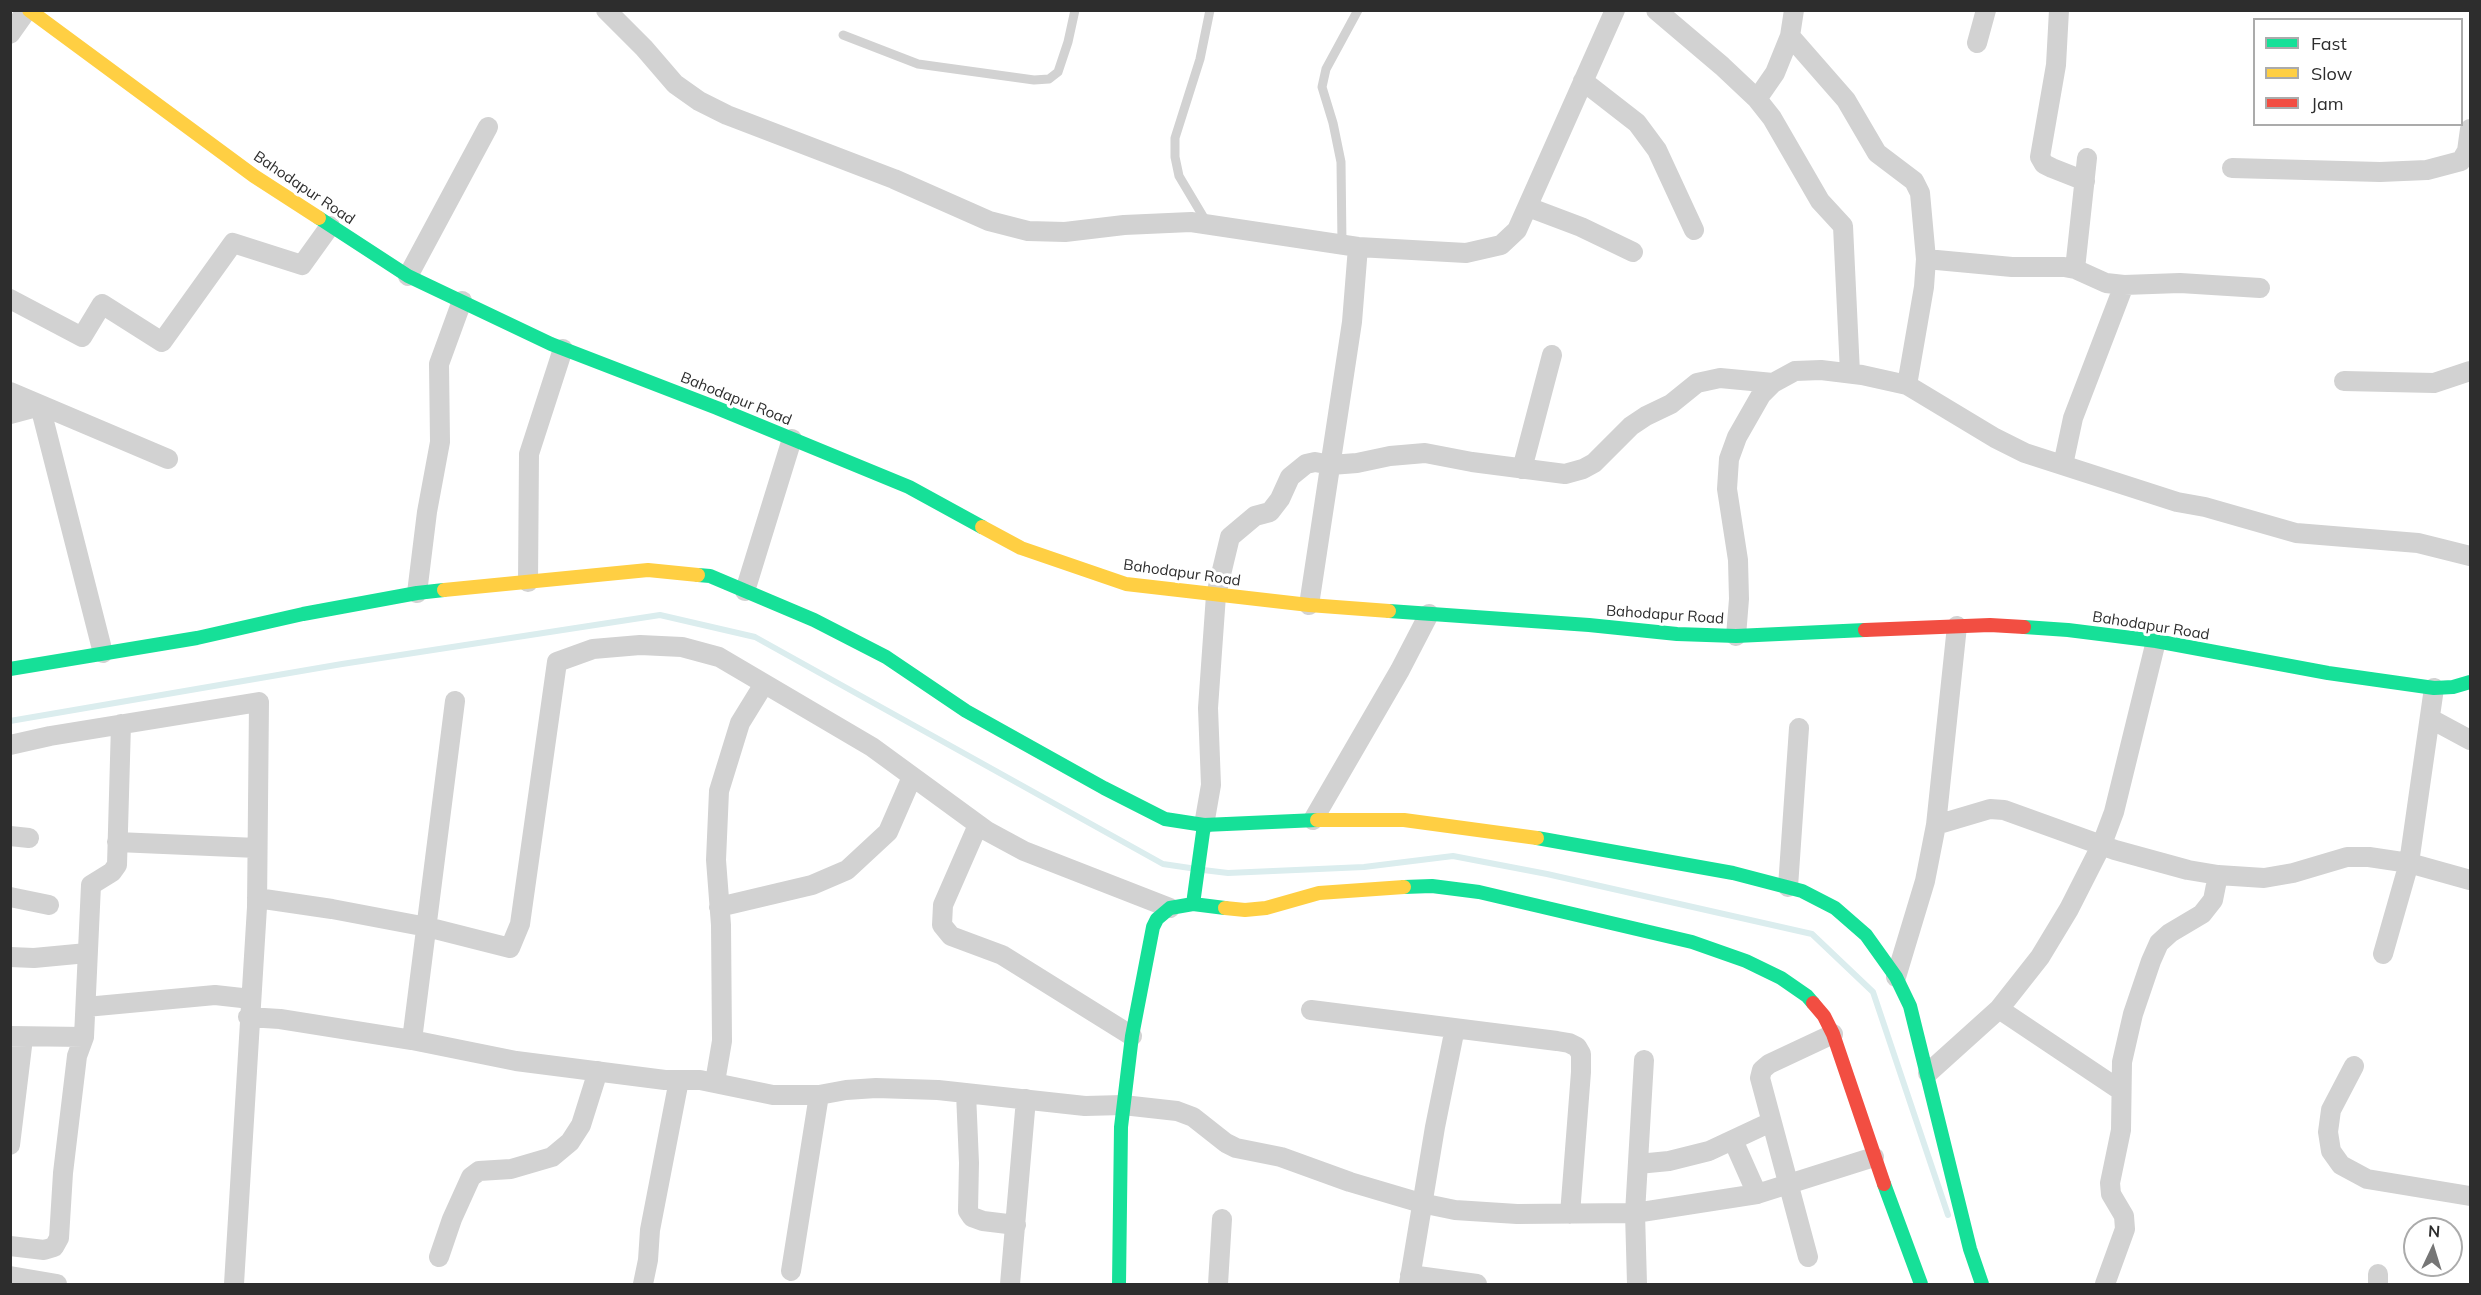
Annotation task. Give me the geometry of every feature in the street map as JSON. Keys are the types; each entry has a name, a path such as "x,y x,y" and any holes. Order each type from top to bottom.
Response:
{"street":[{"path":"10,34 28,10"},
{"name":"Bahodapur Road","path":"28,10 254,176 408,276 563,349 909,487 1021,548 1126,584 1310,605 1677,634 1736,636 1990,625 2068,630 2156,641 2328,673 2434,688 2453,687 2470,682"},
{"path":"606,10 644,48 675,84 699,101 727,115 894,179 989,221 1028,231 1065,232 1124,225 1191,222 1350,245 1466,253 1502,245 1517,230 1615,10"},
{"path":"1656,10 1722,66 1756,99 1772,118 1820,201 1843,226 1850,373"},
{"path":"1756,99 1775,73 1790,36 1794,10"},
{"path":"1977,43 1986,10"},
{"path":"2060,10 2056,65 2040,157 2044,164 2085,181"},
{"path":"1790,36 1846,100 1877,153 1914,181 1920,193 1926,259 1924,287 1907,385"},
{"path":"1583,81 1637,123 1651,141 1694,230"},
{"path":"408,276 488,127"},
{"path":"2232,168 2380,172 2427,170 2461,161 2467,151 2470,129"},
{"path":"2075,269 2087,158"},
{"path":"1528,207 1581,227 1633,252"},
{"path":"10,299 82,337 102,304 162,342 233,243 302,265 330,226"},
{"path":"1310,605 1352,322 1350,245"},
{"path":"1926,259 2075,269 2106,283 2124,285 2180,283 2260,288"},
{"path":"2063,465 2073,418 2124,285"},
{"path":"417,593 427,512 440,442 439,364 462,302"},
{"path":"528,582 529,454 563,349"},
{"path":"1522,469 1552,355"},
{"path":"1736,636 1739,599 1738,560 1727,489 1729,459 1737,437 1761,395 1773,382 1795,371 1821,370 1850,373 1907,385 1995,438 2025,453 2146,493 2296,533 2418,543 2470,556"},
{"path":"2344,381 2434,383 2470,371"},
{"path":"1193,904 1211,785 1208,708 1216,595 1230,537 1255,516 1270,512 1280,499 1290,477 1306,464 1315,462 1331,465 1357,463 1397,455 1425,453 1565,474 1594,463 1631,426 1646,416 1671,405 1697,383 1708,379 1732,378 1773,382"},
{"path":"10,392 168,459"},
{"path":"40,406 103,653"},
{"path":"10,414 40,406"},
{"path":"745,591 792,439"},
{"path":"10,669 197,638 303,614 417,593 648,570 710,576 813,620 886,657 966,711 1104,788 1164,819 1202,835 1312,820 1404,820 1501,832 1733,873 1802,891 1835,908 1866,935 1896,977 1910,1006 1970,1249 1982,1284"},
{"path":"1312,820 1400,670 1429,614"},
{"path":"1896,977 1925,881 1936,825 1957,626"},
{"path":"1928,1073 1999,1009 2040,957 2102,844 2114,813 2129,757 2156,641"},
{"path":"257,898 427,927 510,948 520,924 557,662 594,650 640,645 682,647 719,657 872,747 978,825 1024,851 1170,908"},
{"path":"715,1082 722,1041 720,907 716,860 719,791 740,723 764,684"},
{"path":"2383,954 2409,863 2434,688"},
{"path":"412,1040 455,701"},
{"path":"10,745 50,735 259,702 257,898 234,1284"},
{"path":"2431,719 2470,740"},
{"path":"10,1246 44,1250 54,1247 59,1238 63,1173 76,1056 84,1036 92,885 112,872 117,865 121,724"},
{"path":"1788,887 1799,728"},
{"path":"720,907 812,885 847,870 888,832 912,777"},
{"path":"1936,825 1990,809 2004,810 2115,850 2188,870 2218,875 2264,878 2293,873 2347,857 2369,857 2409,863 2470,880"},
{"path":"978,825 943,905 942,924 951,936 1002,955 1132,1036"},
{"path":"117,842 257,848"},
{"path":"2105,1284 2125,1229 2124,1216 2111,1194 2110,1183 2121,1130 2122,1062 2133,1014 2159,943 2170,933 2202,914 2213,900 2218,875"},
{"path":"1119,1284 1119,1181 1123,1105 1132,1036 1153,927 1157,919 1170,908 1193,904 1245,910 1266,908 1319,893 1382,887 1432,886 1479,892 1692,942 1746,961 1781,978 1807,996 1824,1016 1833,1035 1874,1158 1921,1284"},
{"path":"10,897 49,904"},
{"path":"10,957 34,958 87,953"},
{"path":"86,1006 215,995 280,1019 412,1040 516,1061 715,1082 773,1095 819,1095 876,1088 966,1093 1084,1106 1123,1105 1177,1111 1193,1117 1236,1148 1281,1157 1350,1182 1421,1203 1455,1210 1517,1214 1635,1213 1756,1194 1874,1158"},
{"path":"1999,1009 2121,1090"},
{"path":"1311,1010 1569,1042 1577,1047 1581,1054 1581,1072 1570,1214"},
{"path":"1455,1028 1421,1203 1410,1280 1477,1284"},
{"path":"1808,1257 1760,1078 1762,1070 1769,1064 1833,1035"},
{"path":"10,1145 17,1037 84,1036"},
{"path":"1637,1284 1635,1213 1644,1060"},
{"path":"2354,1066 2331,1110 2328,1132 2331,1151 2341,1165 2367,1179 2470,1196"},
{"path":"439,1257 452,1219 471,1177 479,1171 511,1169 552,1157 570,1142 581,1125 598,1071"},
{"path":"643,1284 648,1260 650,1230 679,1080"},
{"path":"966,1093 969,1162 968,1211 972,1217 983,1221 1016,1225"},
{"path":"791,1271 819,1095"},
{"path":"1010,1284 1026,1099"},
{"path":"1638,1164 1669,1161 1699,1154 1772,1122"},
{"path":"1733,1140 1756,1194"},
{"path":"1218,1284 1222,1220"},
{"path":"10,1276 57,1284"}],"lane":[{"path":"843,35 918,64 1034,80 1049,79 1058,72 1075,10"},
{"path":"1207,224 1179,176 1174,157 1175,138 1200,59 1210,10"},
{"path":"1350,245 1341,162 1333,123 1322,87 1326,69 1358,10"}],"waterway":[{"path":"10,721 342,664 660,615 755,637 1163,864 1190,868"},
{"path":"1203,870 1228,873 1364,867 1453,856 1547,874 1812,934 1873,992 1948,1215"}],"traffic: fast":[{"path":"319,218 408,276 551,344 717,408 909,487 982,527"},
{"path":"698,575 710,576 814,620 886,657 966,711 1104,788 1165,819 1204,825 1317,820"},
{"path":"10,669 197,638 303,614 444,590"},
{"path":"1389,611 1589,625 1677,634 1736,636 1865,630"},
{"path":"2024,627 2156,641 2328,673 2434,688 2453,687 2470,682"},
{"path":"1193,904 1204,825"},
{"path":"1537,838 1733,873 1802,891 1835,908 1866,935 1896,977 1910,1006 1970,1249 1982,1284"},
{"path":"1404,887 1432,886 1479,892 1692,942 1746,961 1781,978 1807,996 1813,1003"},
{"path":"1119,1284 1121,1127 1132,1036 1153,927 1157,919 1170,908 1193,904 1225,908"},
{"path":"1884,1184 1921,1284"}],"traffic: slow":[{"path":"29,10 254,176 319,218"},
{"path":"982,527 1021,548 1126,584 1309,605 1389,611"},
{"path":"444,590 648,570 698,575"},
{"path":"1317,820 1404,820 1537,838"},
{"path":"1225,908 1245,910 1266,908 1319,893 1404,887"}],"traffic: jam":[{"path":"1865,630 1990,625 2024,627"},
{"path":"1813,1003 1824,1016 1833,1034 1884,1184"}]}
